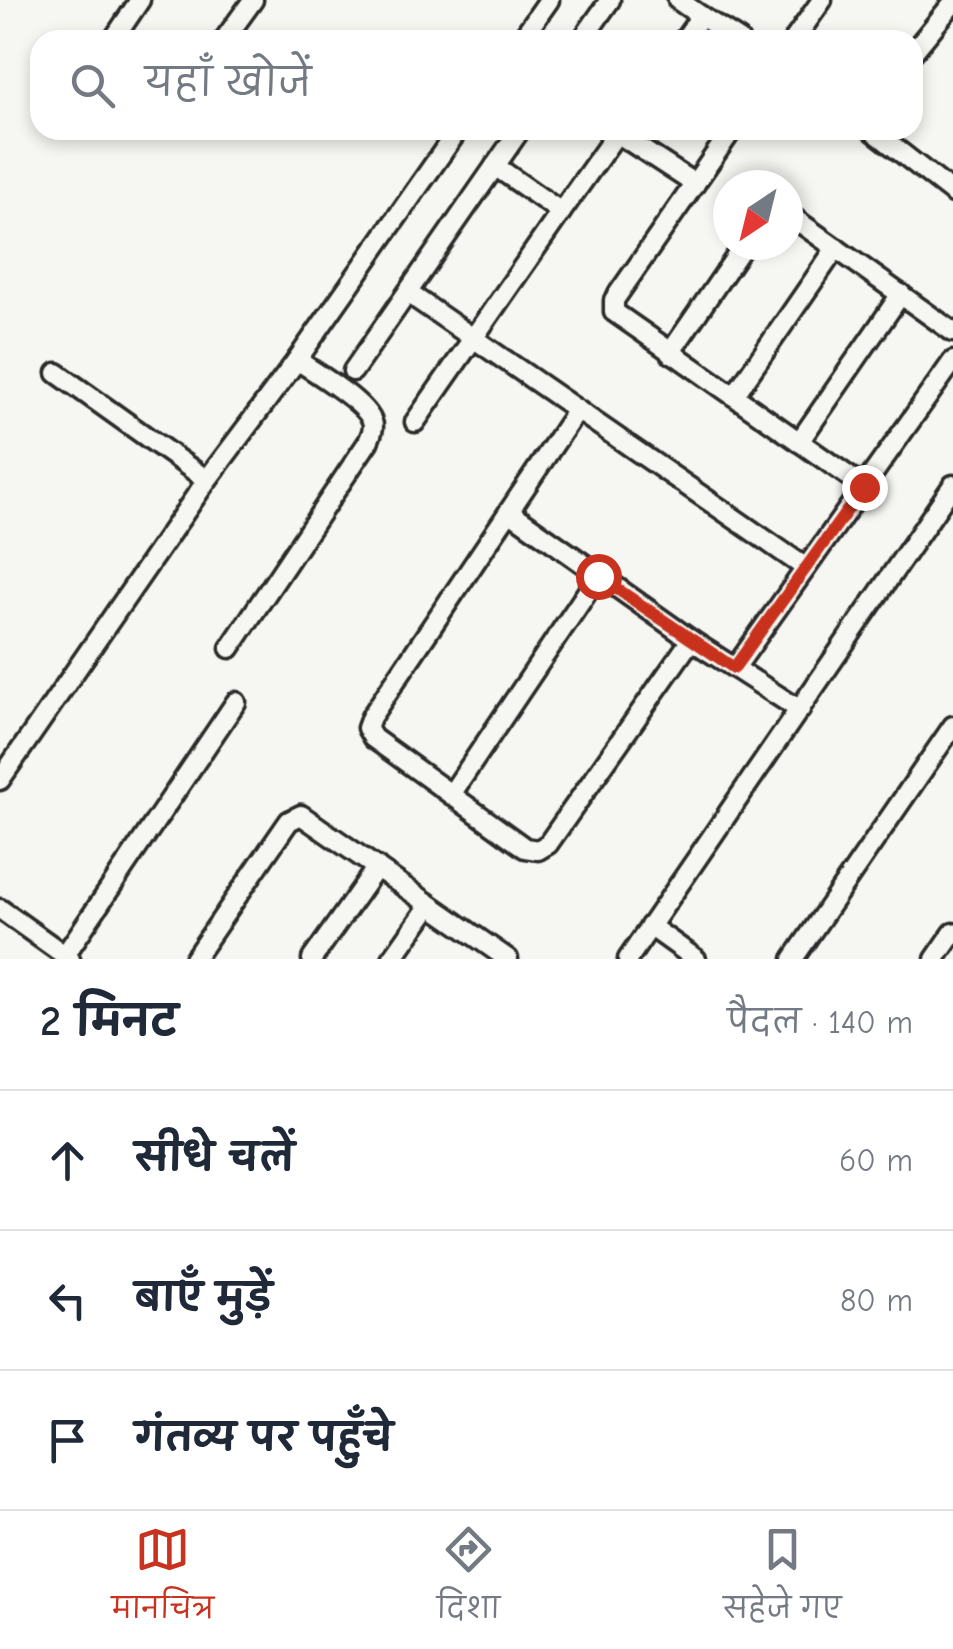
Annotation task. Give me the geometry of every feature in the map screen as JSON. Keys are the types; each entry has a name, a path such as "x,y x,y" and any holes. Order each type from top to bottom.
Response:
{"street":[{"path":"120,30 140,0"},
{"path":"231,30 252,0"},
{"path":"528,30 549,0"},
{"path":"589,30 610,0"},
{"path":"678,0 723,30"},
{"path":"801,30 822,0"},
{"path":"923,40 953,3"},
{"path":"691,30 701,16"},
{"path":"0,780 207,480 298,360 451,140"},
{"path":"354,371 513,140"},
{"path":"416,422 612,140"},
{"path":"630,140 695,184"},
{"path":"725,140 613,306 618,317 864,487"},
{"path":"885,140 953,193"},
{"path":"495,166 561,212"},
{"path":"803,225 953,332"},
{"path":"734,396 836,248"},
{"path":"670,353 734,260"},
{"path":"408,293 806,568"},
{"path":"800,442 900,294"},
{"path":"230,648 368,442 373,426 370,416 357,403 298,360"},
{"path":"734,668 953,361"},
{"path":"57,373 207,480"},
{"path":"577,410 368,725 373,738 525,848 544,848 690,640"},
{"path":"628,959 953,485"},
{"path":"509,511 690,640 800,710"},
{"path":"452,792 598,576"},
{"path":"0,910 68,957 236,702"},
{"path":"793,959 953,726"},
{"path":"194,959 294,818 305,817 508,959"},
{"path":"312,959 376,867"},
{"path":"392,959 430,905"},
{"path":"650,926 696,959"},
{"path":"936,959 953,934"}],"route":[{"path":"598,576 734,668 864,487"}]}
